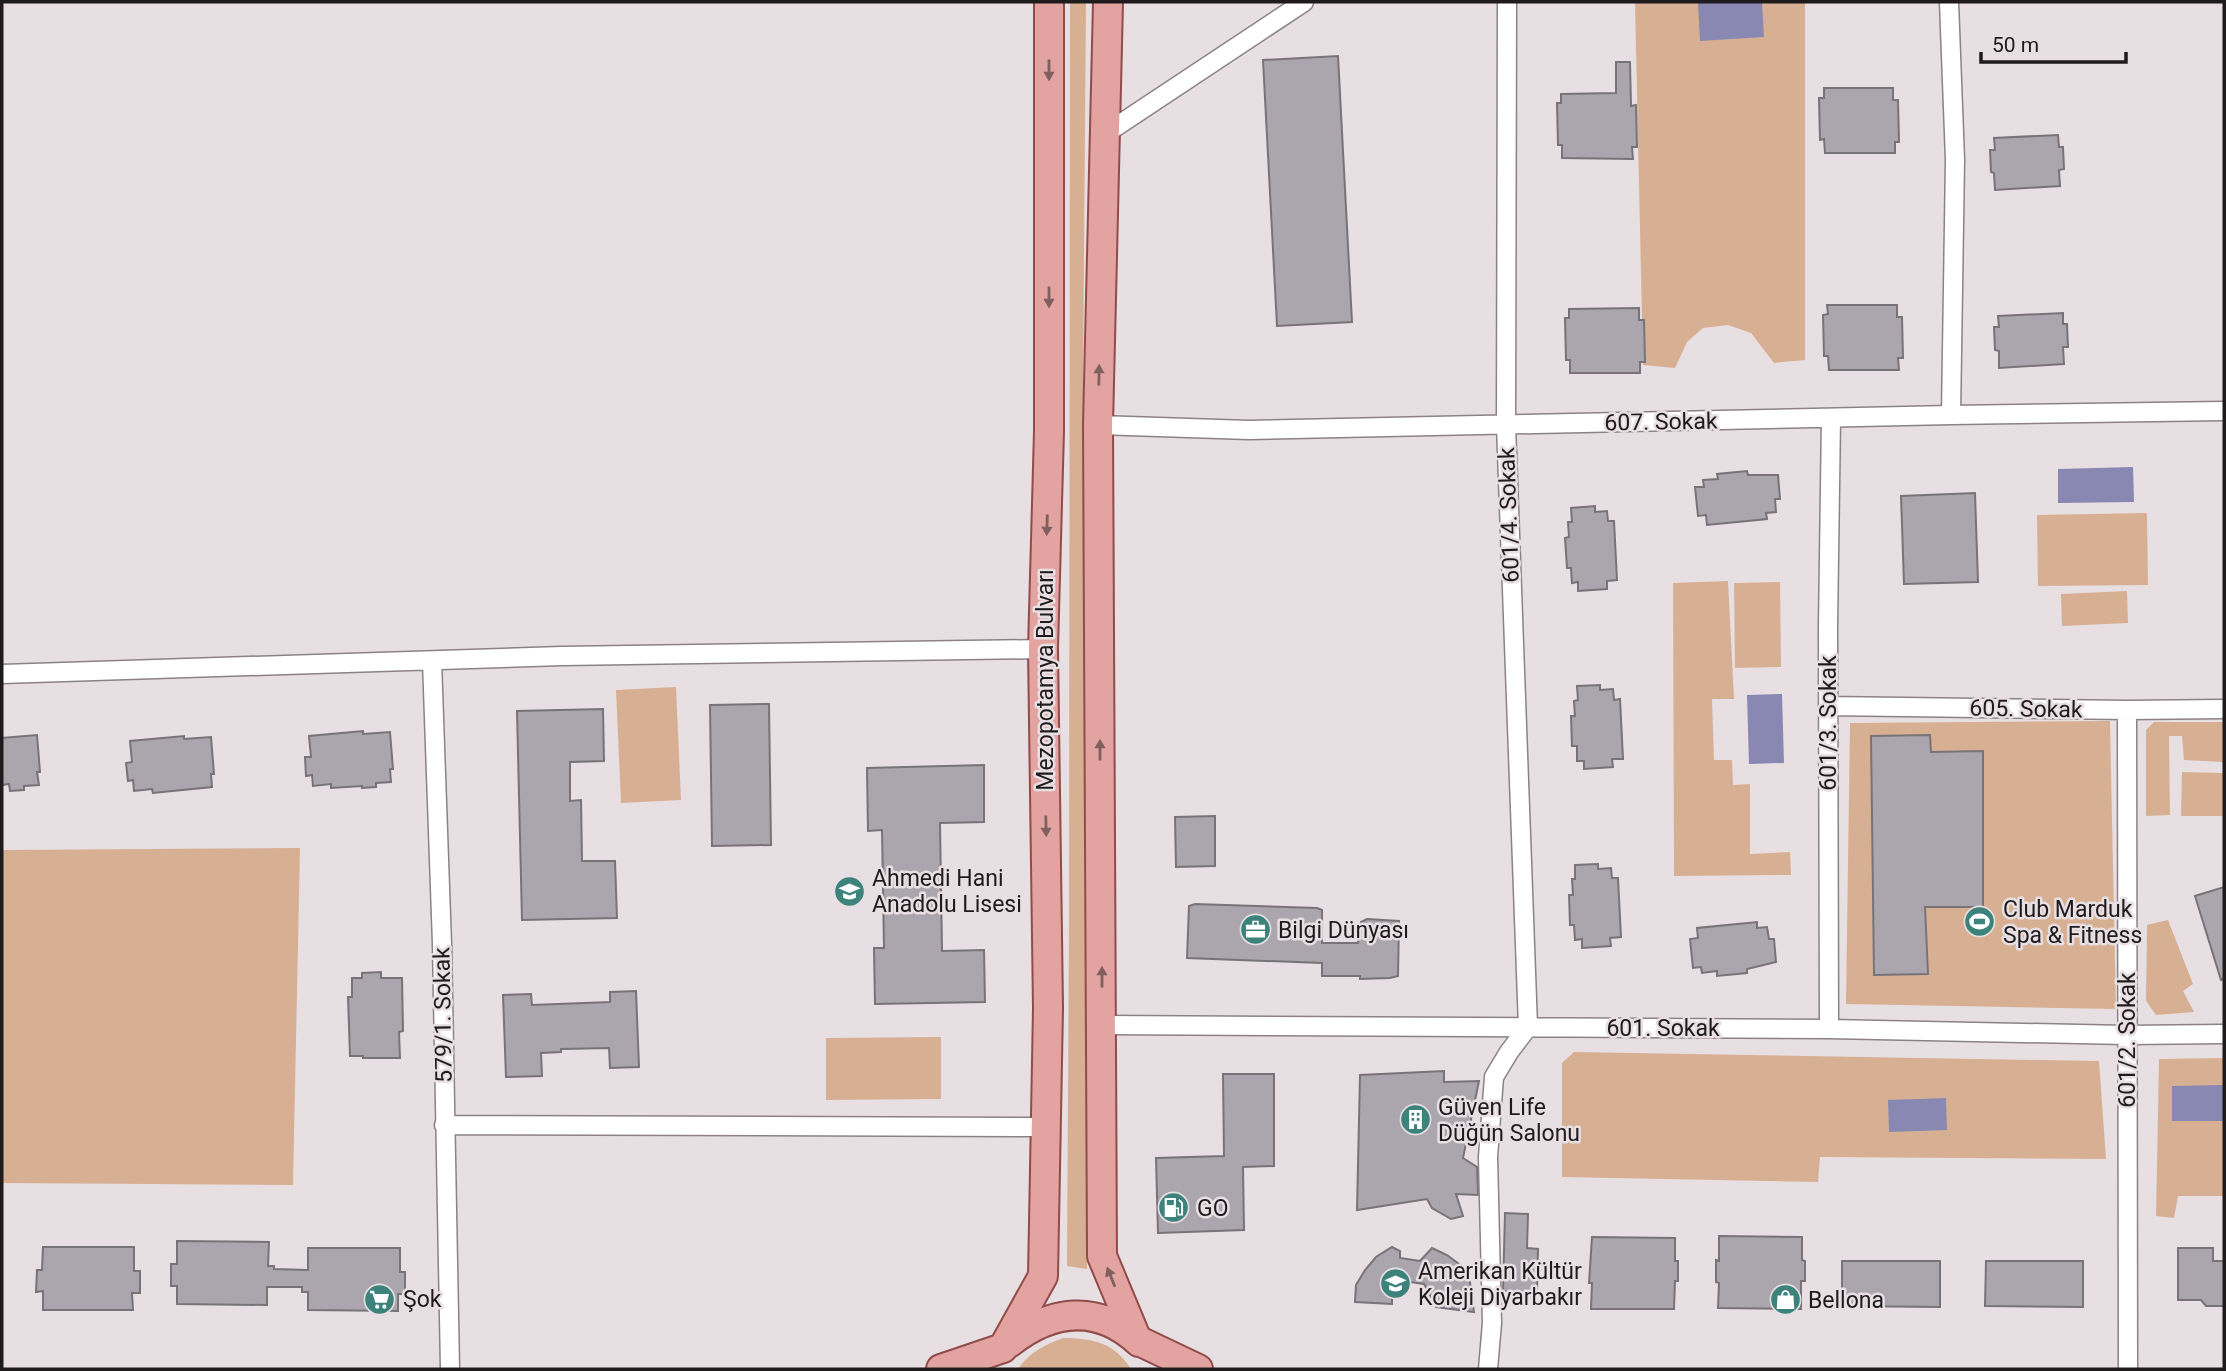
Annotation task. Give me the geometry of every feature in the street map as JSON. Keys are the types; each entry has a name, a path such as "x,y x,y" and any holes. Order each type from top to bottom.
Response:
{"main road":[{"name":"Mezopotamya Bulvarı","path":"998,1358 1043,1276 1048,1009 1043,649 1049,431 1049,2"},
{"path":"1108,2 1098,425 1102,1256 1137,1340 1158,1369"},
{"path":"940,1369 998,1358 1028,1328 1055,1317 1085,1315 1113,1323 1137,1340 1198,1369"}],"street":[{"path":"1105,134 1304,2"},
{"name":"601/4. Sokak","path":"1507,2 1506,425 1528,1027"},
{"path":"1949,2 1955,160 1951,415"},
{"name":"607. Sokak","path":"1098,425 1249,429 2224,411"},
{"name":"601/3. Sokak","path":"1829,1029 1831,418"},
{"path":"2,674 562,656 1043,649"},
{"name":"579/1. Sokak","path":"432,661 442,944 450,1369"},
{"name":"605. Sokak","path":"1828,706 2224,709"},
{"name":"601/2. Sokak","path":"2127,710 2128,1369"},
{"name":"601. Sokak","path":"1102,1025 2224,1034"},
{"path":"1488,1369 1492,1323 1488,1157 1494,1077 1528,1027"},
{"path":"444,1125 1045,1127"}],"shaded area":[{"path":"1070,2 1086,2 1083,380 1087,1269 1067,1266"},
{"path":"1635,2 1805,2 1805,360 1774,363 1751,333 1728,325 1703,328 1687,342 1675,368 1643,365"},
{"path":"2147,513 2148,585 2038,586 2037,515"},
{"path":"1728,581 1734,699 1712,699 1714,760 1732,760 1733,785 1750,784 1750,854 1790,852 1791,875 1674,876 1673,583"},
{"path":"1780,582 1781,667 1735,668 1734,583"},
{"path":"2127,591 2128,623 2062,626 2061,594"},
{"path":"676,687 681,800 621,803 616,690"},
{"name":"Club Marduk Spa & Fitness","path":"2110,721 2116,1009 1846,1004 1850,723"},
{"path":"2154,722 2224,722 2224,762 2184,760 2182,736 2169,736 2170,815 2146,816 2146,730"},
{"path":"2182,772 2224,773 2224,816 2181,816"},
{"path":"300,848 293,1185 2,1183 2,850"},
{"path":"2168,920 2193,984 2183,991 2194,1012 2156,1015 2146,1001 2147,925"},
{"path":"941,1037 941,1099 826,1100 826,1038"},
{"path":"1574,1052 2099,1061 2106,1159 1820,1157 1818,1182 1562,1177 1562,1063"},
{"path":"2224,1058 2224,1196 2178,1196 2174,1218 2156,1216 2159,1059"},
{"path":"1063,1338 1084,1339 1102,1344 1118,1353 1131,1369 1018,1369 1038,1350"}],"water":[{"path":"1762,2 1764,37 1700,41 1698,3"},
{"path":"2133,467 2134,502 2058,503 2058,469"},
{"path":"1782,694 1784,763 1749,764 1747,695"},
{"path":"2224,1085 2224,1121 2172,1121 2172,1086"},
{"path":"1946,1098 1947,1130 1889,1132 1888,1100"}],"building":[{"path":"1338,56 1352,322 1277,326 1263,60"},
{"path":"1616,62 1630,62 1631,106 1636,105 1637,147 1632,147 1633,159 1562,158 1562,145 1558,145 1557,103 1561,103 1561,94 1616,93"},
{"path":"1824,88 1893,88 1893,100 1898,100 1899,142 1895,142 1895,153 1825,153 1824,139 1820,140 1819,98 1824,98"},
{"path":"2058,135 2059,147 2063,147 2064,169 2059,170 2060,186 1995,190 1990,150 1995,150 1994,138"},
{"path":"1827,305 1897,305 1897,317 1902,317 1903,358 1898,358 1899,370 1829,370 1828,356 1824,356 1823,315 1828,314"},
{"path":"1639,308 1639,320 1644,320 1645,362 1640,362 1640,373 1570,373 1570,360 1566,360 1565,318 1569,318 1569,309"},
{"path":"2063,313 2063,324 2067,324 2068,347 2063,347 2064,364 1999,368 1994,327 1999,327 1998,316"},
{"path":"1747,471 1748,475 1778,475 1780,499 1775,499 1776,512 1766,513 1767,519 1707,525 1706,515 1698,516 1695,487 1704,487 1703,480 1718,479 1717,474"},
{"path":"1975,493 1978,582 1904,584 1901,496"},
{"path":"1595,506 1595,512 1607,511 1608,521 1614,521 1617,580 1607,581 1607,589 1578,591 1578,582 1572,583 1571,568 1567,568 1565,538 1569,537 1568,522 1572,522 1571,508"},
{"path":"1600,685 1600,690 1613,689 1614,700 1620,699 1623,759 1612,759 1613,767 1584,769 1584,761 1577,761 1577,746 1572,746 1571,716 1575,716 1577,686"},
{"path":"769,704 771,845 712,846 710,705"},
{"path":"603,709 604,761 570,762 570,801 581,800 582,861 615,861 617,918 522,920 517,711"},
{"path":"363,731 363,734 390,732 393,769 390,769 391,782 362,788 331,788 331,784 313,786 312,775 306,776 305,757 311,757 309,736"},
{"path":"37,735 39,785 10,791 9,784 2,785 2,738"},
{"path":"1930,735 1931,752 1983,751 1983,907 1925,907 1928,974 1874,975 1871,736"},
{"path":"184,736 184,739 211,737 214,774 211,774 212,787 153,793 152,789 134,791 133,780 128,781 126,763 132,762 130,741"},
{"path":"984,765 984,822 940,823 942,951 984,950 985,1002 875,1004 874,948 884,948 882,830 868,831 867,768"},
{"path":"1215,816 1215,866 1176,867 1175,817"},
{"path":"1598,864 1598,869 1611,868 1612,878 1618,878 1621,937 1610,938 1611,946 1582,948 1582,939 1575,940 1574,925 1570,925 1569,895 1573,895 1572,879 1575,879 1575,865"},
{"path":"2224,887 2224,979 2221,980 2195,896"},
{"name":"Bilgi Dünyası","path":"1189,906 1317,908 1322,910 1322,943 1358,943 1361,922 1367,919 1399,921 1398,976 1360,979 1360,976 1322,976 1322,963 1187,958"},
{"path":"1757,922 1757,928 1767,927 1769,939 1774,939 1776,962 1747,969 1747,973 1717,976 1717,971 1702,973 1701,967 1693,968 1690,939 1698,938 1697,928"},
{"path":"381,972 381,978 402,978 403,1031 399,1032 400,1058 350,1056 348,997 352,997 352,978 362,978 362,973"},
{"path":"636,991 639,1067 610,1068 609,1048 561,1049 561,1052 541,1053 542,1076 506,1077 503,995 531,994 532,1005 610,1002 610,992"},
{"name":"Güven Life Düğün Salonu","path":"1444,1071 1444,1082 1479,1081 1463,1158 1477,1167 1478,1195 1456,1194 1463,1216 1451,1219 1432,1208 1427,1199 1357,1210 1360,1075"},
{"path":"1223,1074 1274,1074 1274,1166 1243,1167 1244,1230 1158,1233 1156,1158 1224,1156"},
{"path":"1505,1213 1528,1214 1527,1248 1538,1249 1537,1292 1503,1291"},
{"path":"1719,1236 1802,1237 1805,1281 1801,1281 1801,1309 1718,1308 1716,1260 1719,1261"},
{"path":"1592,1237 1675,1238 1678,1281 1675,1281 1674,1309 1591,1309 1592,1283 1589,1283"},
{"path":"177,1241 269,1242 268,1266 274,1266 274,1269 308,1270 308,1248 400,1248 400,1272 405,1272 405,1294 398,1294 398,1311 308,1310 308,1292 302,1292 302,1287 267,1287 267,1305 177,1304 177,1286 171,1286 171,1264 177,1264"},
{"path":"43,1247 134,1247 134,1271 140,1271 140,1293 132,1293 133,1310 43,1310 43,1291 36,1292 37,1270 42,1270"},
{"path":"1392,1247 1400,1251 1400,1258 1420,1261 1432,1248 1459,1264 1470,1282 1474,1312 1436,1307 1424,1284 1410,1282 1400,1283 1392,1294 1392,1304 1355,1302 1356,1285 1365,1270 1376,1257"},
{"path":"2178,1248 2213,1248 2213,1261 2224,1261 2224,1306 2206,1306 2201,1300 2178,1300"},
{"path":"1842,1261 1940,1261 1940,1307 1842,1306"},
{"path":"1986,1261 2083,1261 2083,1307 1985,1306"}],"place":[{"name":"Ahmedi Hani Anadolu Lisesi","path":"849,891"},
{"name":"Club Marduk Spa & Fitness","path":"1980,922"},
{"name":"Bilgi Dünyası","path":"1255,930"},
{"name":"Güven Life Düğün Salonu","path":"1415,1120"},
{"name":"GO","path":"1174,1208"},
{"name":"Amerikan Kültür Koleji Diyarbakır","path":"1395,1284"},
{"name":"Şok","path":"380,1299"},
{"name":"Bellona","path":"1785,1300"}]}
